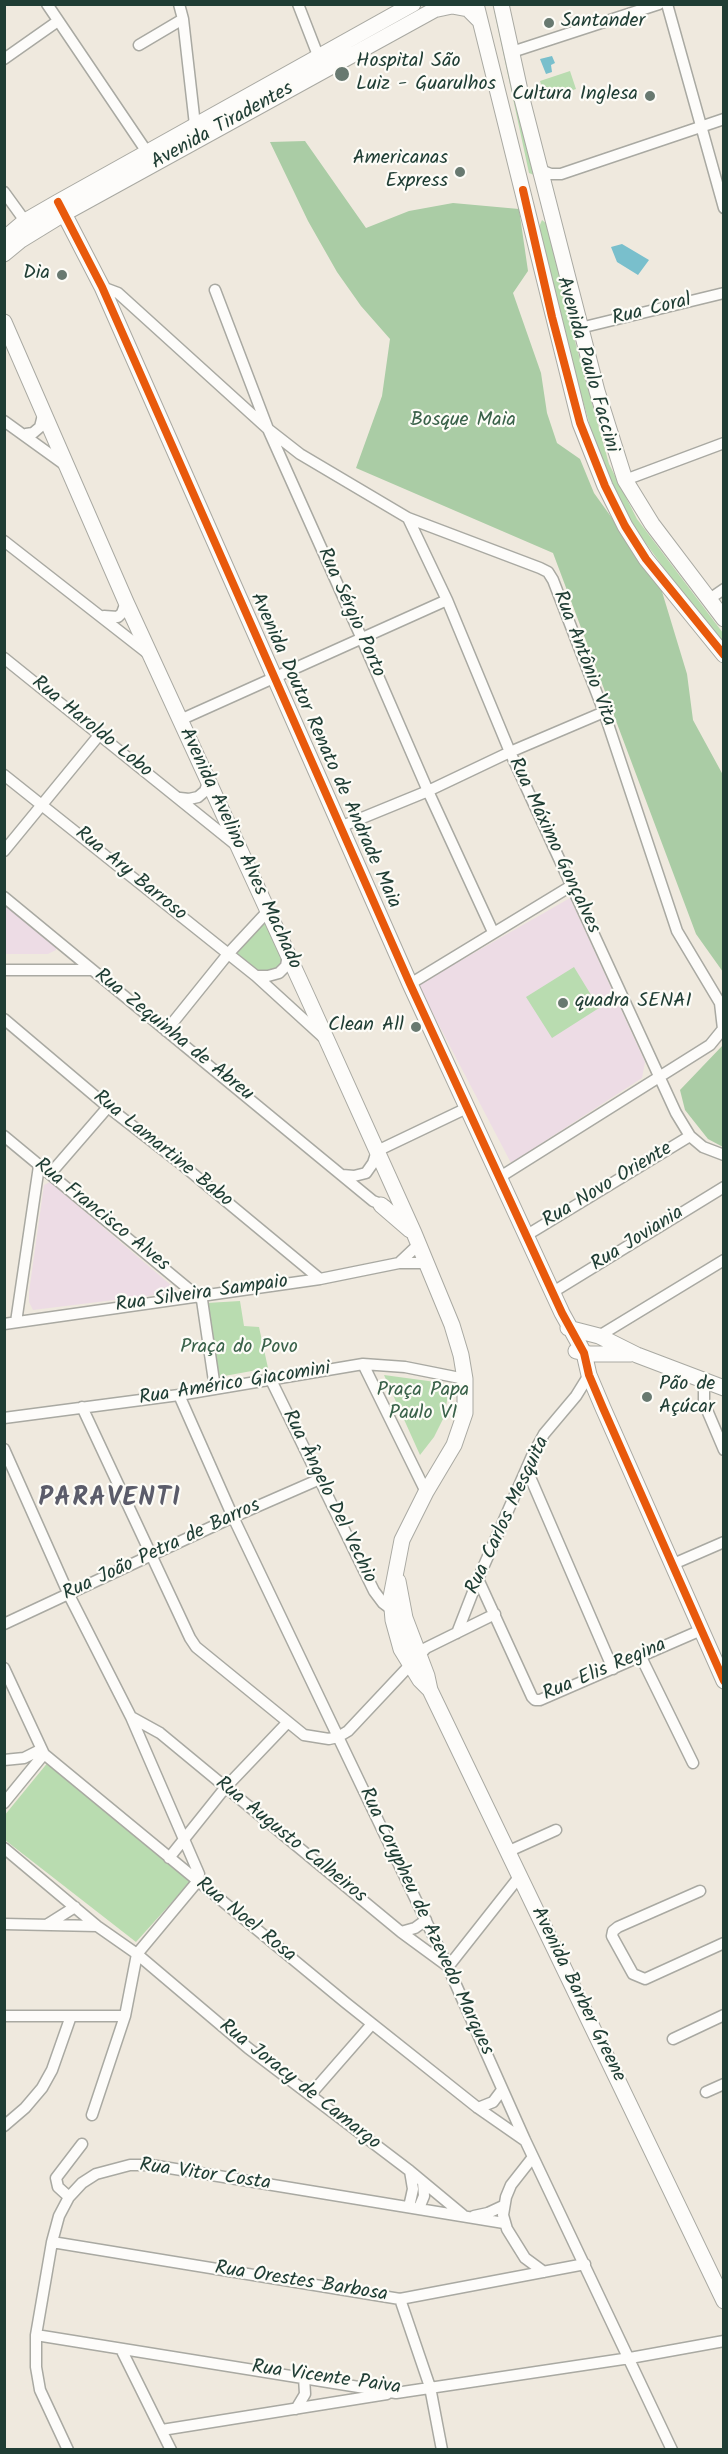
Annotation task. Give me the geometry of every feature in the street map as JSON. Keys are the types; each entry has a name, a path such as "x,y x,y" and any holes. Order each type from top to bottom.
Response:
{"street":[{"path":"47,4 147,152"},
{"path":"179,4 183,19 195,125"},
{"path":"298,4 319,58"},
{"name":"Avenida Paulo Faccini","path":"476,4 580,423 605,486 625,526 646,559 723,655"},
{"name":"Avenida Paulo Faccini","path":"501,4 580,328 600,402 625,480 652,524 723,618"},
{"path":"512,52 658,4"},
{"path":"667,4 723,208"},
{"name":"Avenida Tiradentes","path":"4,254 62,208 147,152 319,58 409,5"},
{"path":"440,7 468,9 477,16 481,24"},
{"name":"Avenida Tiradentes","path":"4,239 25,221 62,208 440,7"},
{"path":"139,45 183,19"},
{"path":"4,59 58,21"},
{"path":"524,190 529,183 539,183 542,178 551,174 561,174 723,119"},
{"path":"4,192 25,221"},
{"name":"Avenida Doutor Renato de Andrade Maia","path":"62,208 102,287 410,984 580,1352 723,1681"},
{"name":"Rua Antônio Vita","path":"102,287 118,293 268,429 300,454 408,518 548,572 553,579 604,712 677,931 721,1009 723,1029 716,1040 500,1177"},
{"name":"Rua Sérgio Porto","path":"215,290 268,429 493,932"},
{"name":"Rua Coral","path":"580,328 723,293"},
{"path":"113,312 122,309 137,312"},
{"name":"Avenida Avelino Alves Machado","path":"4,322 126,602 209,778 238,847 427,1263 452,1325 465,1378"},
{"path":"26,434 33,434 40,427 43,415"},
{"path":"4,421 26,434 70,469"},
{"path":"625,480 723,443"},
{"name":"Rua Máximo Gonçalves","path":"408,518 447,600 510,752 676,1113 690,1136 704,1147 723,1155"},
{"path":"4,541 151,656"},
{"path":"708,600 723,589"},
{"path":"180,720 447,600"},
{"path":"101,615 111,618 118,617 122,614 126,602"},
{"name":"Rua Haroldo Lobo","path":"4,658 238,847"},
{"path":"340,827 428,791 510,752 604,712"},
{"path":"4,850 43,806 100,734"},
{"name":"Rua Ary Barroso","path":"4,775 256,976 327,1041"},
{"path":"178,797 189,800 198,798 205,791 209,778"},
{"path":"410,984 571,886"},
{"name":"Rua Zequinha de Abreu","path":"4,897 381,1205"},
{"path":"166,1030 228,954 268,911"},
{"path":"256,976 279,973 286,966 288,953"},
{"path":"4,970 92,970"},
{"name":"Rua Lamartine Babo","path":"4,1019 108,1107 180,1163 320,1279"},
{"path":"50,1174 108,1107"},
{"path":"342,1175 354,1176 366,1173 377,1151 467,1108"},
{"name":"Rua Francisco Alves","path":"4,1136 198,1295"},
{"name":"Rua Novo Oriente","path":"527,1235 690,1136"},
{"path":"10,1323 39,1166"},
{"name":"Rua Joviania","path":"553,1292 723,1187"},
{"path":"381,1205 400,1203"},
{"path":"381,1205 416,1239 399,1263"},
{"path":"599,1336 723,1260"},
{"name":"Rua Silveira Sampaio","path":"10,1323 320,1279 399,1263 427,1263"},
{"path":"198,1295 205,1307 215,1388"},
{"path":"619,1323 620,1346"},
{"path":"569,1328 599,1336 705,1384 723,1388"},
{"path":"580,1352 637,1355"},
{"path":"363,1364 426,1492"},
{"name":"Rua Américo Giacomini","path":"4,1419 178,1395 363,1364 465,1378"},
{"name":"Rua Carlos Mesquita","path":"457,1633 478,1579 544,1434 576,1396 589,1375"},
{"name":"Avenida Barber Greene","path":"465,1378 465,1413 460,1431 402,1540 395,1572 391,1609 396,1634 414,1660 430,1690 723,2301"},
{"name":"Rua Ângelo Del Vechio","path":"271,1380 374,1591 391,1609"},
{"path":"705,1384 704,1403 723,1450"},
{"name":"Rua Corypheu de Azevedo Marques","path":"178,1395 233,1516 448,1967 525,2140 630,2358 669,2449"},
{"path":"82,1407 185,1631 196,1647 304,1735 321,1739 338,1737 357,1724 426,1648 495,1614"},
{"path":"4,1449 69,1594 131,1717 198,1870 197,1882 137,1954 125,2016 92,2115"},
{"path":"526,1470 613,1669"},
{"name":"Rua João Petra de Barros","path":"4,1624 233,1516 320,1479"},
{"path":"671,1565 723,1542"},
{"name":"Avenida Barber Greene","path":"395,1572 414,1660"},
{"name":"Rua Elis Regina","path":"478,1579 535,1700 540,1700 613,1669 699,1630"},
{"path":"641,1657 693,1763"},
{"name":"Rua Noel Rosa","path":"4,1668 7,1679 42,1752 372,2024 478,2108 525,2140"},
{"name":"Rua Augusto Calheiros","path":"131,1717 160,1733 401,1932 448,1967"},
{"path":"169,1858 225,1788 287,1723"},
{"path":"4,1760 24,1758 42,1752"},
{"path":"4,1803 42,1752"},
{"path":"507,1852 556,1830"},
{"name":"Rua Joracy de Camargo","path":"4,1848 97,1926 137,1954 248,2048 410,2171 465,2216"},
{"path":"448,1967 519,1877"},
{"path":"700,1891 618,1927 613,1931 612,1936 633,1974 645,1979 723,1943"},
{"path":"47,1925 75,1907"},
{"path":"401,1932 415,1928 426,1920"},
{"path":"4,1924 97,1926"},
{"path":"673,2039 723,2015"},
{"path":"4,2016 125,2016"},
{"path":"4,2126 25,2108 42,2088 52,2070 71,2016"},
{"path":"310,2095 372,2024"},
{"path":"706,2092 723,2084"},
{"path":"478,2108 493,2102 502,2090"},
{"path":"69,2197 58,2187 56,2178 82,2144"},
{"path":"533,2157 512,2185 503,2206 504,2223 525,2258 544,2272"},
{"name":"Rua Vitor Costa","path":"68,2450 40,2390 36,2367 36,2335 52,2242 59,2216 69,2197 82,2183 96,2174 130,2165 151,2165 504,2223"},
{"path":"410,2171 414,2208"},
{"path":"414,2208 424,2196 423,2182"},
{"path":"465,2216 488,2213 503,2206"},
{"name":"Rua Orestes Barbosa","path":"52,2242 400,2299 585,2264"},
{"path":"497,2281 518,2272 525,2258"},
{"path":"400,2299 430,2387 442,2450"},
{"name":"Rua Vicente Paiva","path":"36,2335 396,2393 630,2358 723,2341"},
{"path":"121,2349 171,2450"},
{"path":"296,2409 305,2394 304,2378"},
{"path":"162,2430 396,2393"}],"shaded area":[{"path":"570,898 645,1062 642,1078 511,1163 418,985"},
{"path":"4,904 56,945 56,950 48,954 5,954"},
{"path":"50,1182 179,1292 33,1310 29,1302 29,1292 44,1185"}],"green space":[{"path":"498,6 538,171 534,175 529,173 494,10"},
{"path":"570,71 576,89 546,99 540,81"},
{"name":"Bosque Maia","path":"305,141 366,228 409,211 453,203 519,209 528,271 513,293 541,373 547,413 557,443 580,459 594,493 660,585 687,674 693,720 723,775 723,972 696,934 553,553 356,468 382,396 390,339 361,306 337,272 308,221 270,142"},
{"path":"542,220 548,225 576,345 609,464 637,519 723,633 723,646 632,524 601,465 568,348 539,227"},
{"path":"265,915 283,960 276,971 256,974 230,952"},
{"name":"quadra SENAI","path":"574,967 599,1008 552,1038 526,997"},
{"path":"723,1045 723,1147 708,1139 685,1110 680,1090"},
{"name":"Praça do Povo","path":"240,1301 244,1326 259,1327 268,1368 219,1377 207,1303"},
{"name":"Praça Papa Paulo VI","path":"384,1375 443,1383 449,1390 444,1417 434,1437 420,1455"},
{"path":"49,1761 191,1881 136,1942 5,1840 4,1816"}],"water":[{"path":"552,56 555,63 551,65 552,72 546,74 540,59"},
{"path":"622,244 649,260 638,275 617,262 611,247"}],"cycle path":[{"path":"523,190 552,317 580,423 605,486 625,526 646,559 724,655"},
{"path":"58,202 102,287 410,984 562,1313 584,1353 589,1375 603,1408 724,1681"}],"place":[{"name":"Santander","path":"549,23"},
{"name":"Hospital São Luiz - Guarulhos","path":"342,74"},
{"name":"Cultura Inglesa","path":"650,96"},
{"name":"Americanas Express","path":"460,172"},
{"name":"Dia","path":"62,275"},
{"name":"quadra SENAI","path":"563,1003"},
{"name":"Clean All","path":"416,1027"},
{"name":"Pão de Açúcar","path":"647,1397"}],"district":[{"name":"PARAVENTI","path":"110,1501"}]}
